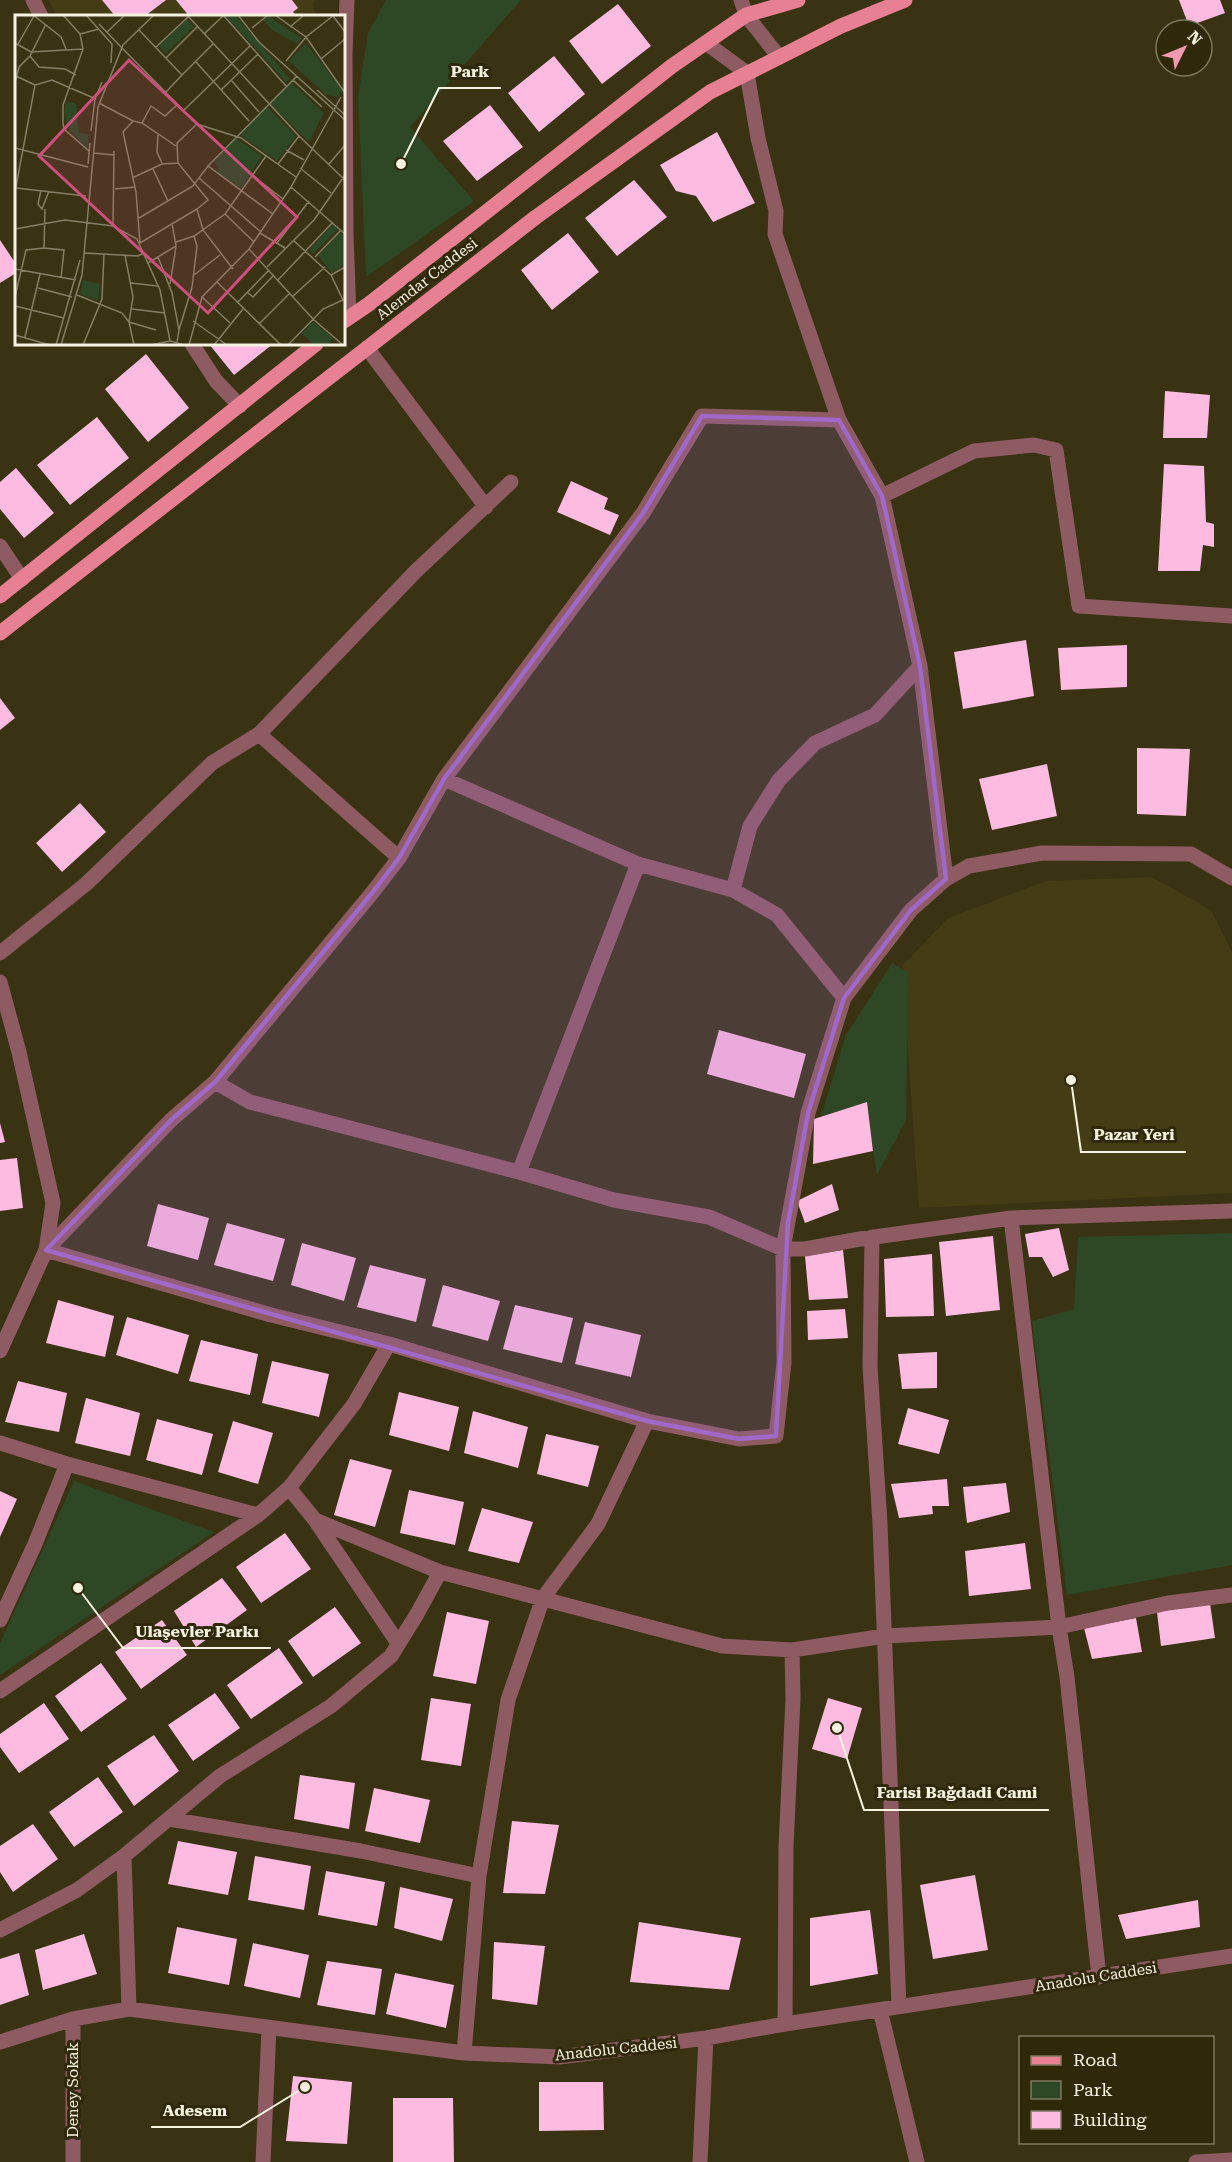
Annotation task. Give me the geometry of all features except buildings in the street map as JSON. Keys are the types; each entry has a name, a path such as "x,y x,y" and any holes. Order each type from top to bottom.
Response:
{"main road":[{"name":"Alemdar Caddesi","path":"346,319 369,304 672,66 746,15 798,0"},
{"name":"Alemdar Caddesi","path":"0,633 536,217 710,92 841,26 905,0"},
{"path":"0,596 315,345"}],"street":[{"path":"33,0 40,15"},
{"path":"346,319 345,54 347,0"},
{"path":"741,0 746,15 778,57"},
{"path":"706,43 747,73 758,138 776,211 775,234 839,420 882,496 921,666 946,879"},
{"path":"193,345 216,381 240,406"},
{"path":"367,348 486,507"},
{"path":"0,1351 3,1335 46,1250 171,1120 215,1082 399,858 444,779 643,513 702,416 839,420"},
{"path":"882,496 974,451 1034,445 1056,450 1079,606 1232,616"},
{"path":"0,953 86,884 212,763 259,734 417,570 511,482"},
{"path":"0,546 22,579"},
{"path":"733,890 750,826 779,780 815,743 875,715 921,666"},
{"path":"259,734 399,858"},
{"path":"444,779 638,864 733,890 777,915 844,999"},
{"path":"46,1250 271,1315 388,1344 647,1421 739,1439 776,1436 784,1362 783,1249 808,1113 844,999 912,910 946,879 969,866 1042,852 1191,854 1232,878"},
{"path":"519,1172 638,864"},
{"path":"0,982 19,1052 53,1203 46,1250"},
{"path":"215,1082 250,1102 519,1172 614,1200 709,1217 783,1249 805,1249 1011,1218 1232,1211"},
{"path":"1011,1218 1059,1627 1067,1677 1099,1977"},
{"path":"873,1237 870,1366 885,1636 899,2007"},
{"path":"0,1691 258,1515 289,1488 354,1404 388,1344"},
{"path":"464,2053 479,1876 508,1700 543,1598 598,1524 647,1421"},
{"path":"0,1443 67,1464 258,1515"},
{"path":"0,1620 35,1544 67,1464"},
{"path":"289,1488 315,1520 398,1643"},
{"path":"315,1520 440,1572 722,1646 792,1650 885,1636 1059,1627 1168,1603 1232,1595"},
{"path":"0,1930 78,1890 124,1856 220,1776 331,1706 391,1656 440,1572"},
{"path":"785,2024 786,1846 793,1699 792,1650"},
{"path":"169,1819 361,1851 479,1876"},
{"path":"124,1856 129,2009"},
{"name":"Anadolu Caddesi","path":"0,2042 73,2019 129,2009 464,2053 560,2057 706,2038 1232,1956"},
{"path":"880,2010 917,2162"},
{"name":"Deney Sokak","path":"73,2019 73,2162"},
{"path":"263,2162 269,2028"},
{"path":"700,2162 706,2038"},
{"path":"1196,2162 1232,2160"}],"highlighted area":[{"path":"702,416 839,420 882,496 920,666 946,879 911,910 844,998 808,1113 788,1223 776,1436 739,1439 647,1421 46,1250 171,1120 215,1082 372,893 399,858 444,779 643,513"}],"shaded area":[{"path":"49,0 315,0 313,4 316,15 56,15"},
{"path":"1152,877 1211,910 1232,952 1232,1193 919,1208 902,966 948,918 1046,881"}],"green space":[{"path":"386,0 521,0 410,127 474,201 366,277 358,97 368,33"},
{"path":"892,963 908,972 906,1120 877,1175 866,1103 821,1116 846,1035"},
{"path":"1232,1233 1232,1565 1067,1595 1032,1321 1074,1309 1078,1237"},
{"path":"74,1481 214,1532 0,1675 0,1643"}],"place":[{"name":"Park","path":"401,164"},
{"name":"Pazar Yeri","path":"1071,1080"},
{"name":"Ulaşevler Parkı","path":"78,1588"},
{"name":"Farisi Bağdadi Cami","path":"837,1728"},
{"name":"Adesem","path":"305,2087"}]}
